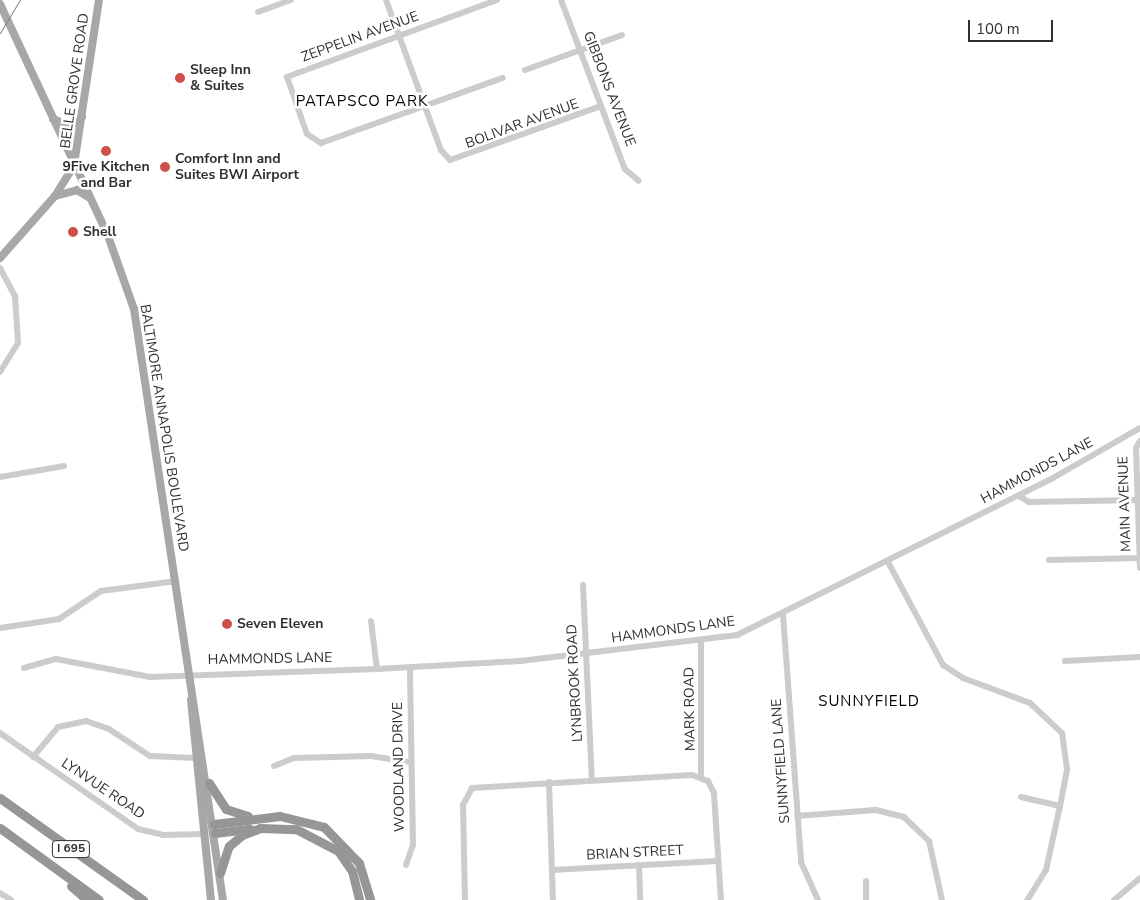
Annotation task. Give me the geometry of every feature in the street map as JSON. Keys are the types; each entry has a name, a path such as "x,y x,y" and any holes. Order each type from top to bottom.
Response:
{"highway":[{"path":"209,783 215,798 233,814 302,819 336,836 359,863 370,900"},
{"name":"I 695","path":"0,798 143,900"},
{"path":"215,829 265,817"},
{"name":"I 695","path":"0,828 99,900"},
{"path":"220,873 229,846 260,828"},
{"path":"215,829 296,829 328,842 352,872 360,900"},
{"path":"37,856 87,900"}],"main road":[{"name":"BELLE GROVE ROAD","path":"74,165 98,0"},
{"name":"BALTIMORE ANNAPOLIS BOULEVARD","path":"0,4 90,198 134,309 189,674 209,783 223,900"},
{"path":"52,118 70,126 82,117"},
{"path":"0,258 55,196 74,165"},
{"path":"55,196 76,190 90,198"},
{"name":"BALTIMORE ANNAPOLIS BOULEVARD","path":"189,674 194,758 211,900"},
{"path":"203,834 215,829"}],"street":[{"path":"258,12 291,0"},
{"path":"386,0 425,107 503,78"},
{"name":"ZEPPELIN AVENUE","path":"425,107 316,143 307,134 287,77 497,0"},
{"name":"GIBBONS AVENUE","path":"561,0 625,168 639,181"},
{"path":"525,70 622,36"},
{"name":"BOLIVAR AVENUE","path":"425,107 441,150 450,160 601,106"},
{"path":"0,268 15,296 18,343 0,372"},
{"name":"HAMMONDS LANE","path":"24,668 62,659 134,676 377,669 586,653 701,641 737,635 783,615 1019,496 1140,428"},
{"name":"MAIN AVENUE","path":"1140,442 1138,500 1140,568"},
{"path":"0,477 64,466"},
{"path":"1019,496 1029,502 1138,500"},
{"path":"1049,560 1140,558"},
{"path":"888,562 943,665 963,678 1030,703 1054,722 1067,757 1060,806 1046,870 1027,900"},
{"path":"0,628 59,619 101,591 176,581"},
{"name":"LYNBROOK ROAD","path":"583,586 592,780"},
{"name":"SUNNYFIELD LANE","path":"783,615 797,816 803,874 818,900"},
{"path":"371,621 377,669"},
{"name":"MARK ROAD","path":"701,641 701,776"},
{"path":"1065,661 1140,656"},
{"name":"WOODLAND DRIVE","path":"406,864 413,845 410,762 410,667"},
{"path":"33,757 58,727 86,721 109,729 150,756 194,758"},
{"name":"LYNVUE ROAD","path":"0,734 138,829 163,835 203,834"},
{"path":"274,766 294,758 371,756 410,762"},
{"path":"465,900 463,805 466,793 484,785 701,776 714,793 721,900"},
{"path":"549,782 553,900"},
{"path":"1020,797 1060,806"},
{"path":"797,816 876,810 904,817 931,846 942,900"},
{"name":"BRIAN STREET","path":"552,870 718,862"},
{"path":"639,865 640,900"},
{"path":"1114,900 1140,878"},
{"path":"866,881 866,900"},
{"path":"0,893 11,900"}],"tram line":[{"path":"0,33 20,0"}],"place":[{"name":"Sleep Inn & Suites","path":"180,78"},
{"name":"9Five Kitchen and Bar","path":"106,151"},
{"name":"Comfort Inn and Suites BWI Airport","path":"165,167"},
{"name":"Shell","path":"73,232"},
{"name":"Seven Eleven","path":"227,624"}],"district":[{"name":"PATAPSCO PARK","path":"362,102"},
{"name":"SUNNYFIELD","path":"869,702"}]}
